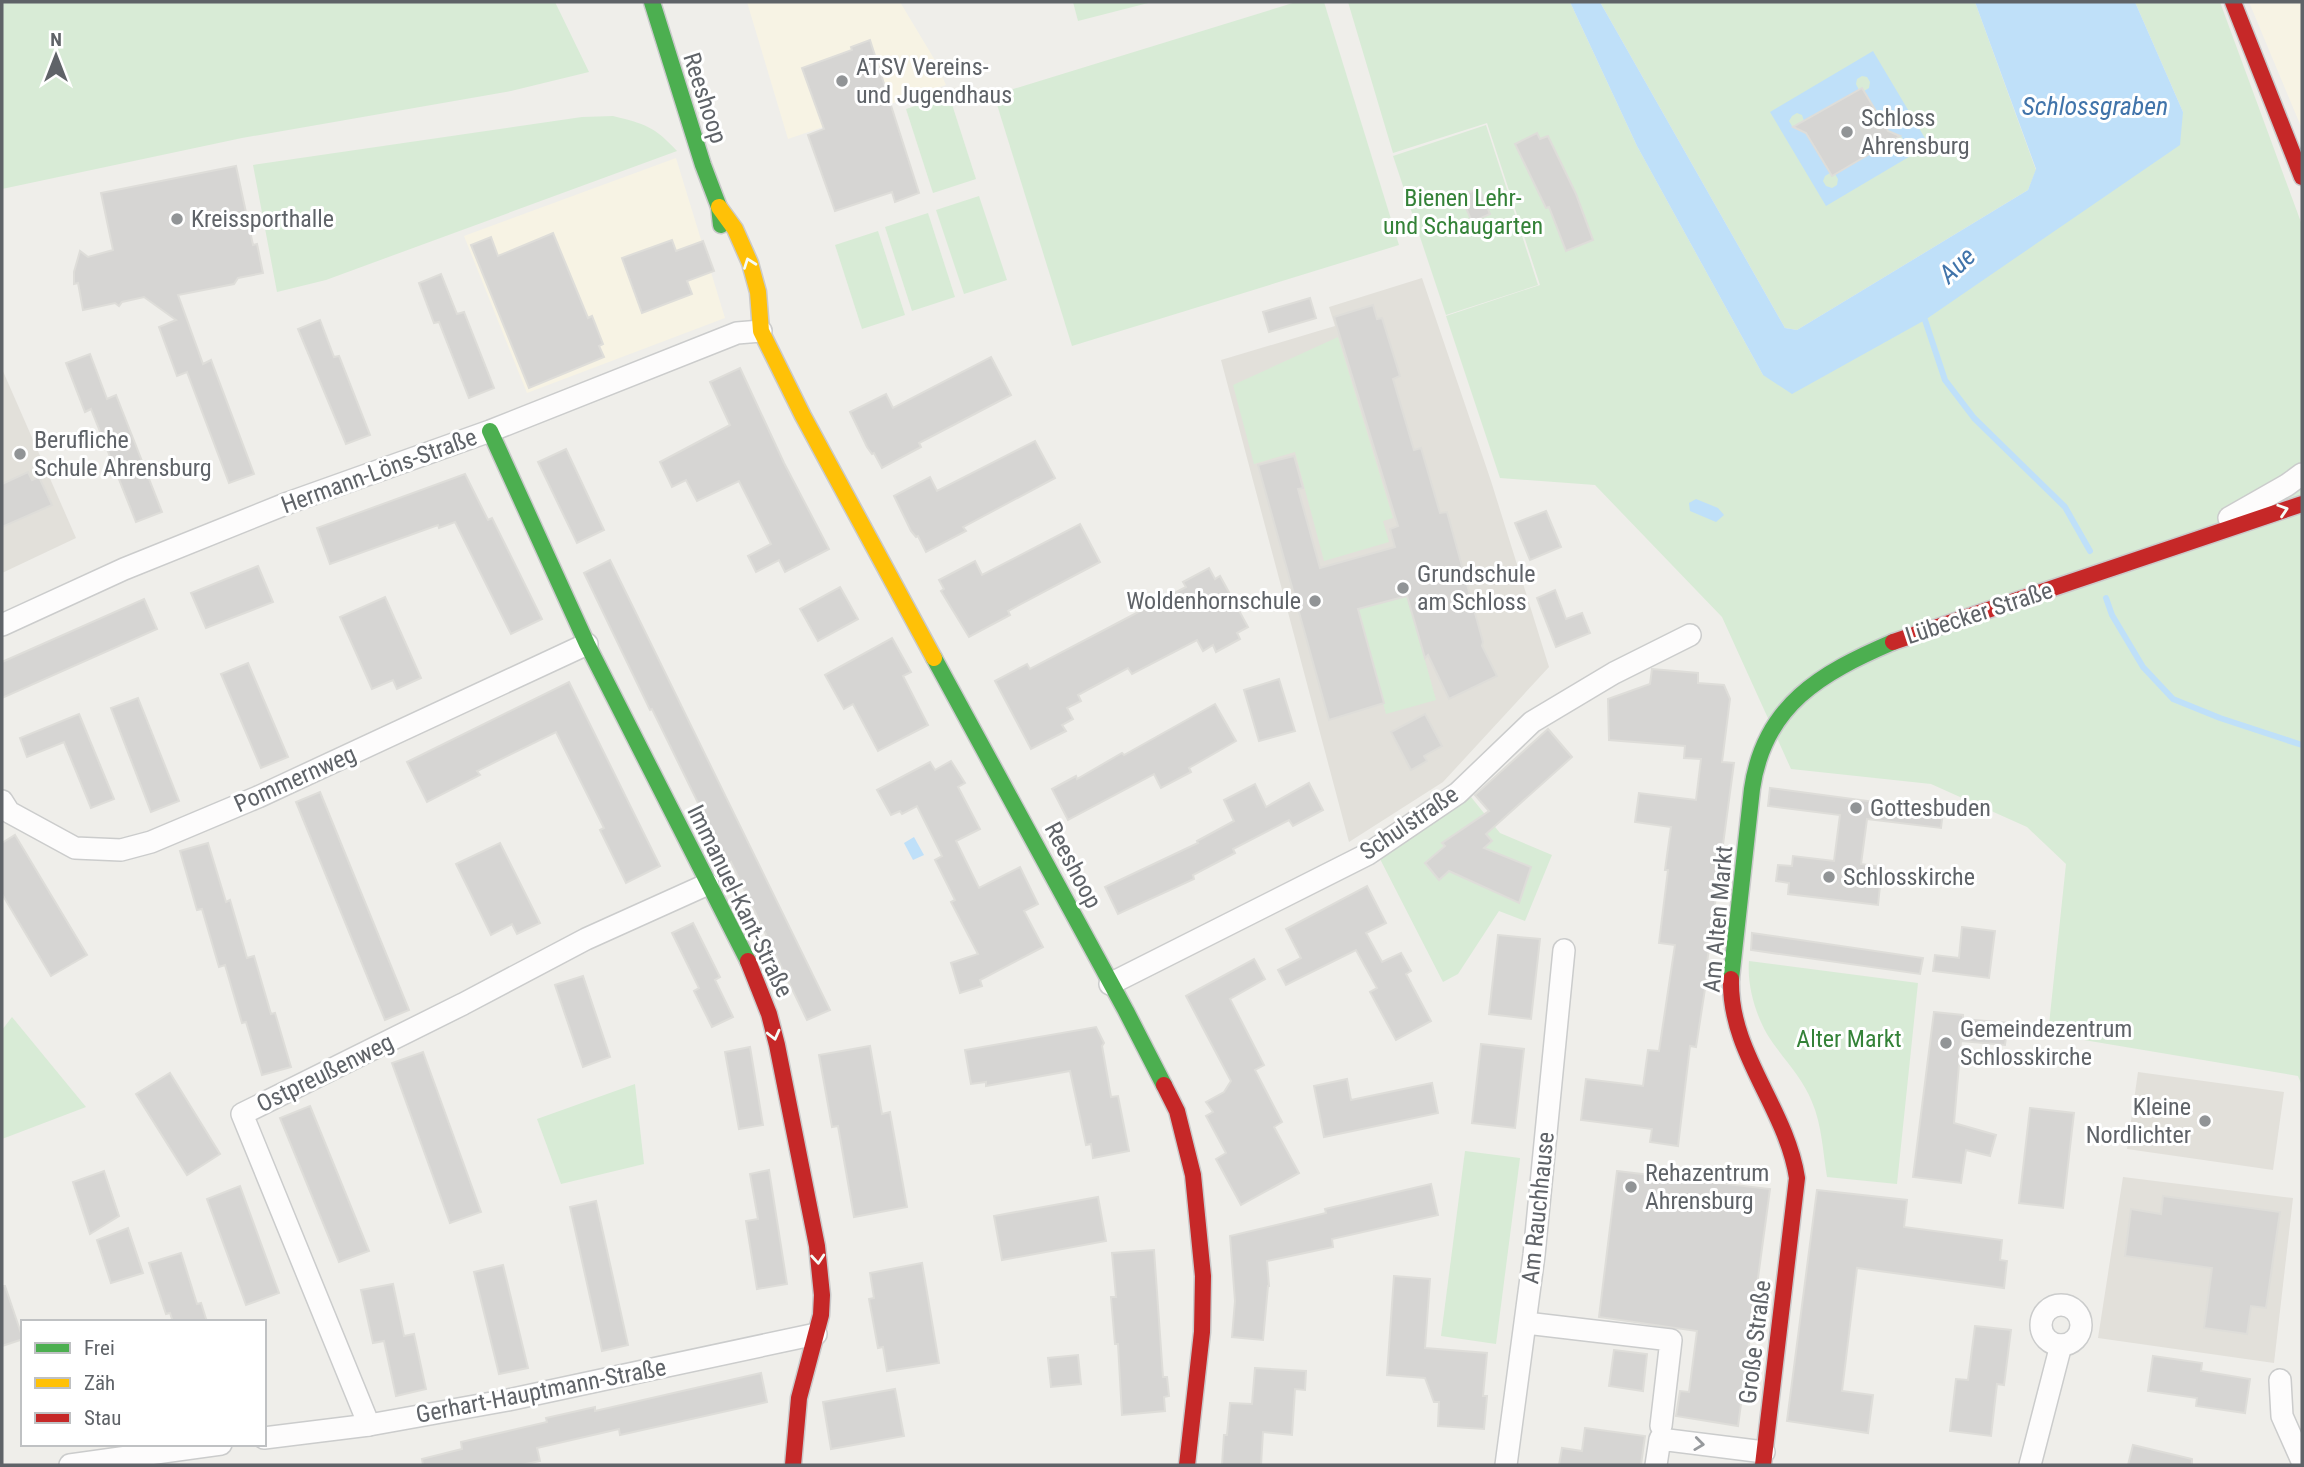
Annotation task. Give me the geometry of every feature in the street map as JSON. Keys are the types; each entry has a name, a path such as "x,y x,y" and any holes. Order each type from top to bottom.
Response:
{"street":[{"name":"Reeshoop","path":"652,2 719,207 726,246"},
{"path":"2233,2 2302,177"},
{"name":"Reeshoop","path":"719,207 734,229 750,263 758,292 760,329"},
{"name":"Reeshoop","path":"741,292 803,416 958,698 1177,1111 1193,1175 1203,1276 1202,1332 1187,1465"},
{"name":"Hermann-Löns-Straße","path":"2,625 124,569 288,503 490,431 737,333 760,329"},
{"name":"Immanuel-Kant-Straße","path":"490,431 587,644 748,960 769,1014 817,1246 822,1296 821,1315 799,1398 793,1465"},
{"name":"Lübecker Straße","path":"2171,546 2239,513 2297,480"},
{"name":"Lübecker Straße","path":"1796,699 1814,684 1862,654 2171,546 2302,504"},
{"name":"Schulstraße","path":"1110,984 1368,854 1458,793 1532,722 1614,673 1690,635"},
{"name":"Pommernweg","path":"2,801 9,811 75,848 121,850 151,842 258,797 587,644"},
{"name":"Am Alten Markt","path":"1792,1225 1796,1164 1739,1034 1731,992 1733,955 1758,762 1765,739 1796,699"},
{"name":"Ostpreußenweg","path":"369,1425 242,1114 463,1004 586,939 708,884"},
{"name":"Am Rauchhause","path":"1506,1465 1526,1323 1564,950"},
{"name":"Große Straße","path":"1763,1459 1792,1225"},
{"path":"1526,1323 1671,1340 1661,1426"},
{"name":"Gerhart-Hauptmann-Straße","path":"266,1438 369,1425 816,1335"},
{"path":"2030,1465 2062,1345"},
{"path":"2280,1380 2281,1416 2302,1461"},
{"path":"1656,1465 1660,1439 1763,1459"},
{"path":"70,1465 208,1446"}],"shaded area":[{"path":"747,2 900,2 936,62 946,85 788,139"},
{"path":"2249,2 2302,2 2302,129"},
{"path":"676,158 725,318 527,393 464,236"},
{"name":"Grundschule am Schloss","path":"1422,278 1491,481 1549,667 1443,782 1349,842 1221,360 1335,326 1329,307"},
{"name":"Berufliche Schule Ahrensburg","path":"2,369 76,538 2,573"},
{"name":"Kleine Nordlichter","path":"2138,1072 2284,1092 2273,1170 2127,1149"},
{"path":"2123,1177 2293,1198 2274,1363 2098,1338"}],"green space":[{"path":"2,2 555,2 589,72 511,91 242,138 2,189"},
{"path":"1073,2 1152,2 1078,21"},
{"path":"1296,2 1324,2 1399,245 1072,346 994,95"},
{"path":"1348,2 1570,2 1637,146 1763,375 2183,112 2135,2 2220,2 2302,225 2302,1086 2298,1076 2048,1034 2066,864 2027,827 1931,784 1791,769 1722,617 1595,485 1500,478 1446,316 1540,285 1487,123 1393,153"},
{"path":"1600,2 1975,2 2036,170 2028,190 1797,330 1785,328"},
{"path":"949,95 976,179 933,193 906,109"},
{"path":"613,116 648,127 677,151 326,280 277,292 253,165 582,117"},
{"name":"Bienen Lehr- und Schaugarten","path":"1486,125 1538,285 1446,315 1393,156"},
{"path":"979,196 1007,280 964,294 936,210"},
{"path":"928,213 955,297 912,311 885,227"},
{"path":"878,231 905,315 862,329 835,245"},
{"path":"1338,337 1393,518 1383,521 1389,542 1324,561 1295,452 1254,464 1233,385"},
{"path":"1407,596 1436,700 1386,714 1358,609"},
{"path":"1471,797 1500,833 1552,855 1525,921 1499,911 1458,974 1443,982 1379,857"},
{"name":"Alter Markt","path":"1749,961 1918,983 1897,1184 1827,1177 1815,1111 1803,1084 1763,1026 1751,989"},
{"path":"12,1017 86,1107 2,1139 2,1030"},
{"path":"635,1084 644,1164 561,1184 537,1119"},
{"path":"1465,1151 1520,1158 1496,1344 1441,1336"}],"water":[{"name":"Schlossgraben","path":"1570,2 1600,2 1785,328 1797,330 2028,190 2036,169 1975,2 2135,2 2183,112 2180,145 1925,320 1792,394 1763,375 1637,146"},
{"path":"1873,51 1929,145 1826,206 1770,112","holes":["1867,77 1869,88 1864,91 1892,137 1902,137 1904,143 1902,148 1897,150 1892,148 1890,143 1835,174 1837,185 1832,188 1826,186 1823,181 1830,173 1802,126 1797,129 1789,121 1797,113 1802,115 1804,121 1859,90 1857,79"]},
{"path":"1696,499 1718,508 1724,515 1716,522 1690,511 1689,503"},
{"path":"914,837 924,855 913,860 904,843"}],"building":[{"path":"870,40 919,193 895,202 892,192 835,211 808,135 824,129 802,68 852,50 851,47"},
{"name":"Schloss Ahrensburg","path":"1862,88 1888,131 1900,136 1832,176 1806,133 1793,127"},
{"path":"1537,133 1540,139 1548,136 1576,194 1593,240 1566,251 1549,207 1546,208 1515,144"},
{"name":"Kreissporthalle","path":"236,166 253,245 257,244 263,273 238,278 234,284 178,295 203,364 211,360 254,474 229,483 187,372 177,376 159,327 176,320 144,297 122,302 119,306 115,303 83,310 78,283 74,284 74,272 80,251 88,257 113,250 101,193"},
{"path":"1479,188 1490,214 1472,222 1461,196"},
{"path":"553,233 588,318 592,316 603,344 599,346 604,357 529,388 471,245 491,237 498,256"},
{"path":"672,240 676,251 703,241 714,271 687,281 692,294 642,313 622,258"},
{"path":"441,274 457,314 464,312 494,388 469,398 439,322 434,323 419,283"},
{"path":"1310,298 1316,318 1269,332 1263,312"},
{"path":"1373,305 1377,319 1382,318 1400,376 1393,379 1414,450 1421,448 1440,513 1447,512 1482,646 1497,676 1449,699 1428,655 1425,658 1407,596 1358,609 1384,703 1329,720 1258,465 1294,456 1303,488 1298,489 1320,568 1395,547 1390,529 1398,526 1334,317"},
{"path":"320,320 334,357 339,356 370,435 346,444 298,329"},
{"path":"90,354 107,399 116,395 162,512 136,522 91,409 85,412 66,363"},
{"path":"991,357 1011,395 919,443 921,447 882,468 874,453 867,447 850,412 886,394 893,408"},
{"path":"740,368 784,463 829,549 785,572 779,560 756,572 748,556 771,544 739,481 697,501 686,480 672,487 660,462 730,425 710,382"},
{"path":"1035,441 1055,478 963,527 966,531 926,552 918,536 911,531 894,496 930,477 937,491"},
{"path":"566,449 604,530 577,543 538,462"},
{"path":"28,472 32,480 39,477 52,505 2,527 2,484"},
{"path":"465,474 488,520 492,518 542,619 511,634 455,522 439,528 438,525 330,564 317,528"},
{"path":"1546,511 1561,547 1530,560 1515,523"},
{"path":"1080,524 1100,562 1008,611 1010,615 969,637 941,591 944,589 939,580 975,561 982,575"},
{"path":"610,560 830,1010 807,1020 731,862 728,864 652,709 650,710 584,573"},
{"path":"258,566 273,602 206,628 191,593"},
{"path":"1209,568 1215,579 1220,576 1248,627 1237,633 1240,639 1216,652 1213,645 1203,651 1197,640 1132,674 1128,668 1078,695 1081,701 1067,708 1073,719 1062,725 1066,731 1031,749 995,681 1027,664 1030,669 1186,587 1183,582"},
{"path":"840,587 858,619 818,641 800,609"},
{"path":"1555,590 1566,619 1582,613 1590,633 1556,647 1537,598"},
{"path":"385,597 421,678 397,689 393,680 372,689 340,617"},
{"path":"144,599 157,629 2,698 2,662"},
{"path":"892,638 911,672 903,676 928,725 878,751 853,704 844,709 825,675"},
{"path":"248,663 288,757 261,768 221,674"},
{"path":"1652,669 1698,673 1698,683 1724,685 1730,699 1722,762 1734,763 1709,963 1696,1047 1690,1046 1678,1146 1650,1142 1652,1129 1581,1120 1586,1079 1643,1086 1648,1050 1659,1051 1675,945 1659,943 1671,827 1635,822 1639,793 1696,800 1701,759 1684,758 1685,746 1609,740 1608,699 1650,684"},
{"path":"1279,679 1295,731 1259,741 1244,690"},
{"path":"569,682 660,866 626,883 600,830 604,828 556,732 477,771 480,775 427,802 407,762"},
{"path":"138,698 179,801 151,812 111,708"},
{"path":"1215,704 1236,741 1189,768 1191,772 1161,788 1154,774 1068,820 1052,789 1076,776 1077,779 1122,753 1124,755"},
{"path":"79,714 114,799 91,808 64,742 27,757 20,738"},
{"path":"1425,714 1442,746 1424,756 1427,761 1411,770 1391,732"},
{"path":"1548,729 1572,757 1486,834 1492,841 1484,848 1531,867 1519,903 1449,871 1439,880 1425,863 1445,846 1442,843 1489,811 1475,795"},
{"path":"951,761 965,783 958,787 980,829 956,841 979,888 1020,867 1038,904 1024,911 1043,947 980,980 982,986 960,993 951,963 978,954 951,902 955,900 935,860 942,856 917,806 902,814 900,811 891,815 877,790 930,762 935,770"},
{"path":"1309,783 1323,810 1293,826 1289,820 1233,849 1235,853 1193,875 1194,879 1118,914 1105,887 1198,843 1197,841 1234,821 1224,800 1255,784 1266,807"},
{"path":"1770,788 1943,811 1941,828 1867,819 1861,864 1882,867 1878,905 1788,894 1789,883 1776,881 1778,865 1792,866 1793,856 1834,861 1840,815 1768,806"},
{"path":"320,792 409,1010 385,1020 296,802"},
{"path":"15,835 87,955 51,976 2,894 2,843"},
{"path":"208,843 226,902 230,900 247,958 254,956 271,1014 275,1013 291,1067 262,1075 246,1022 242,1023 225,965 219,967 202,909 197,910 180,851"},
{"path":"500,843 540,923 517,934 512,924 491,935 456,864"},
{"path":"1367,886 1386,923 1366,933 1382,962 1401,953 1411,971 1406,974 1431,1021 1396,1040 1370,992 1377,988 1356,950 1286,985 1278,970 1301,958 1286,929"},
{"path":"693,923 720,977 715,980 733,1017 712,1027 694,991 699,988 672,933"},
{"path":"1962,927 1995,931 1989,978 1933,971 1935,955 1959,958"},
{"path":"1752,933 1923,958 1920,974 1751,950"},
{"path":"1498,935 1540,939 1531,1019 1489,1014"},
{"path":"1254,959 1265,979 1230,999 1264,1065 1255,1070 1282,1122 1274,1127 1299,1173 1241,1205 1216,1159 1226,1153 1206,1116 1213,1112 1206,1102 1224,1092 1231,1081 1186,996"},
{"path":"583,976 610,1057 583,1067 555,985"},
{"path":"1934,1012 1963,1015 1963,1019 2008,1023 2005,1045 1961,1041 1954,1123 1996,1135 1990,1156 1966,1150 1961,1183 1913,1177"},
{"path":"1096,1027 1104,1043 1102,1046 1111,1097 1118,1096 1129,1151 1093,1158 1091,1144 1086,1145 1070,1071 986,1086 986,1082 971,1084 965,1050"},
{"path":"1481,1044 1524,1049 1515,1128 1472,1123"},
{"path":"870,1046 882,1114 890,1112 907,1207 854,1217 838,1126 832,1127 819,1055"},
{"path":"750,1047 763,1125 739,1129 725,1052"},
{"path":"423,1052 481,1212 450,1223 392,1063"},
{"path":"170,1073 220,1154 187,1175 136,1094"},
{"path":"1347,1079 1351,1100 1432,1083 1438,1113 1324,1137 1314,1086"},
{"path":"310,1106 369,1251 339,1262 280,1118"},
{"path":"2030,1108 2074,1113 2063,1208 2019,1203"},
{"path":"769,1170 787,1284 757,1289 746,1221 758,1219 750,1174"},
{"path":"104,1171 119,1216 90,1234 73,1182"},
{"path":"1617,1171 1770,1189 1738,1426 1676,1416 1680,1391 1689,1392 1697,1331 1599,1317"},
{"path":"1431,1184 1438,1215 1332,1239 1333,1247 1267,1261 1269,1286 1263,1340 1232,1337 1235,1301 1230,1236 1326,1213 1325,1209"},
{"path":"240,1186 279,1293 246,1305 207,1199"},
{"path":"1817,1190 1907,1200 1904,1227 2002,1240 2000,1260 2007,1261 2004,1288 1857,1268 1842,1391 1873,1395 1868,1433 1787,1421"},
{"path":"2163,1196 2280,1212 2266,1308 2251,1306 2247,1334 2204,1328 2212,1268 2125,1256 2131,1209 2161,1214"},
{"path":"1098,1197 1106,1241 1002,1260 994,1216"},
{"path":"596,1201 628,1345 602,1351 570,1207"},
{"path":"128,1228 143,1273 111,1283 97,1240"},
{"path":"1154,1250 1163,1377 1167,1377 1169,1396 1164,1397 1165,1411 1122,1415 1118,1344 1115,1344 1111,1297 1116,1297 1112,1253"},
{"path":"181,1253 197,1304 201,1303 206,1320 172,1320 170,1313 166,1314 149,1263"},
{"path":"922,1263 939,1363 887,1371 883,1347 878,1348 869,1299 874,1298 870,1273"},
{"path":"503,1265 528,1368 499,1374 474,1272"},
{"path":"1394,1276 1430,1279 1425,1348 1487,1353 1483,1396 1487,1396 1484,1429 1438,1426 1439,1402 1434,1402 1425,1378 1387,1375"},
{"path":"393,1284 404,1336 414,1334 426,1389 396,1396 384,1341 373,1343 361,1290"},
{"path":"2,1286 5,1286 21,1340 2,1346"},
{"path":"1975,1326 2011,1330 2004,1385 1997,1384 1991,1436 1950,1431 1956,1379 1968,1380"},
{"path":"1614,1350 1647,1354 1643,1391 1609,1386"},
{"path":"1078,1355 1081,1384 1051,1387 1048,1358"},
{"path":"2153,1356 2202,1363 2201,1371 2250,1379 2245,1413 2196,1406 2197,1398 2148,1391"},
{"path":"1255,1368 1306,1371 1305,1390 1295,1389 1292,1435 1263,1432 1261,1465 1222,1465 1230,1403 1252,1404"},
{"path":"761,1373 767,1402 620,1435 619,1429 537,1448 540,1461 521,1465 423,1465 422,1459 462,1449 461,1442 547,1422 546,1418 595,1407 595,1411"},
{"path":"895,1389 904,1436 831,1449 823,1402"},
{"path":"1585,1428 1645,1436 1641,1465 1559,1465 1562,1448 1582,1451"},
{"path":"2133,1445 2192,1459 2192,1465 2128,1465"}],"waterway":[{"name":"Aue","path":"1925,320 1945,380 1974,418 2065,507 2090,551"},
{"name":"Aue","path":"2106,598 2112,615 2143,667 2173,699 2220,718 2302,745"}],"traffic: fast":[{"path":"652,2 703,165 719,207 721,225"},
{"path":"490,431 587,644 748,961"},
{"path":"1731,979 1752,789 1769,735 1783,714 1820,680 1842,666 1893,642"},
{"path":"934,658 1164,1085"}],"traffic: slow":[{"path":"719,207 735,229 750,263 758,292 761,331 803,416 934,658"}],"traffic: jam":[{"path":"2233,2 2302,177"},
{"path":"1893,642 2302,504"},
{"path":"748,961 769,1014 777,1045 817,1246 822,1295 821,1315 799,1398 793,1465"},
{"path":"1731,979 1733,1006 1739,1031 1782,1127 1797,1178 1763,1465"},
{"path":"1164,1085 1177,1111 1193,1175 1203,1276 1202,1332 1187,1465"}],"place":[{"name":"ATSV Vereins- und Jugendhaus","path":"842,81"},
{"name":"Schloss Ahrensburg","path":"1847,132"},
{"name":"Kreissporthalle","path":"177,219"},
{"name":"Berufliche Schule Ahrensburg","path":"20,454"},
{"name":"Grundschule am Schloss","path":"1403,588"},
{"name":"Woldenhornschule","path":"1315,601"},
{"name":"Gottesbuden","path":"1856,808"},
{"name":"Schlosskirche","path":"1829,877"},
{"name":"Gemeindezentrum Schlosskirche","path":"1946,1043"},
{"name":"Kleine Nordlichter","path":"2205,1121"},
{"name":"Rehazentrum Ahrensburg","path":"1631,1187"}]}
